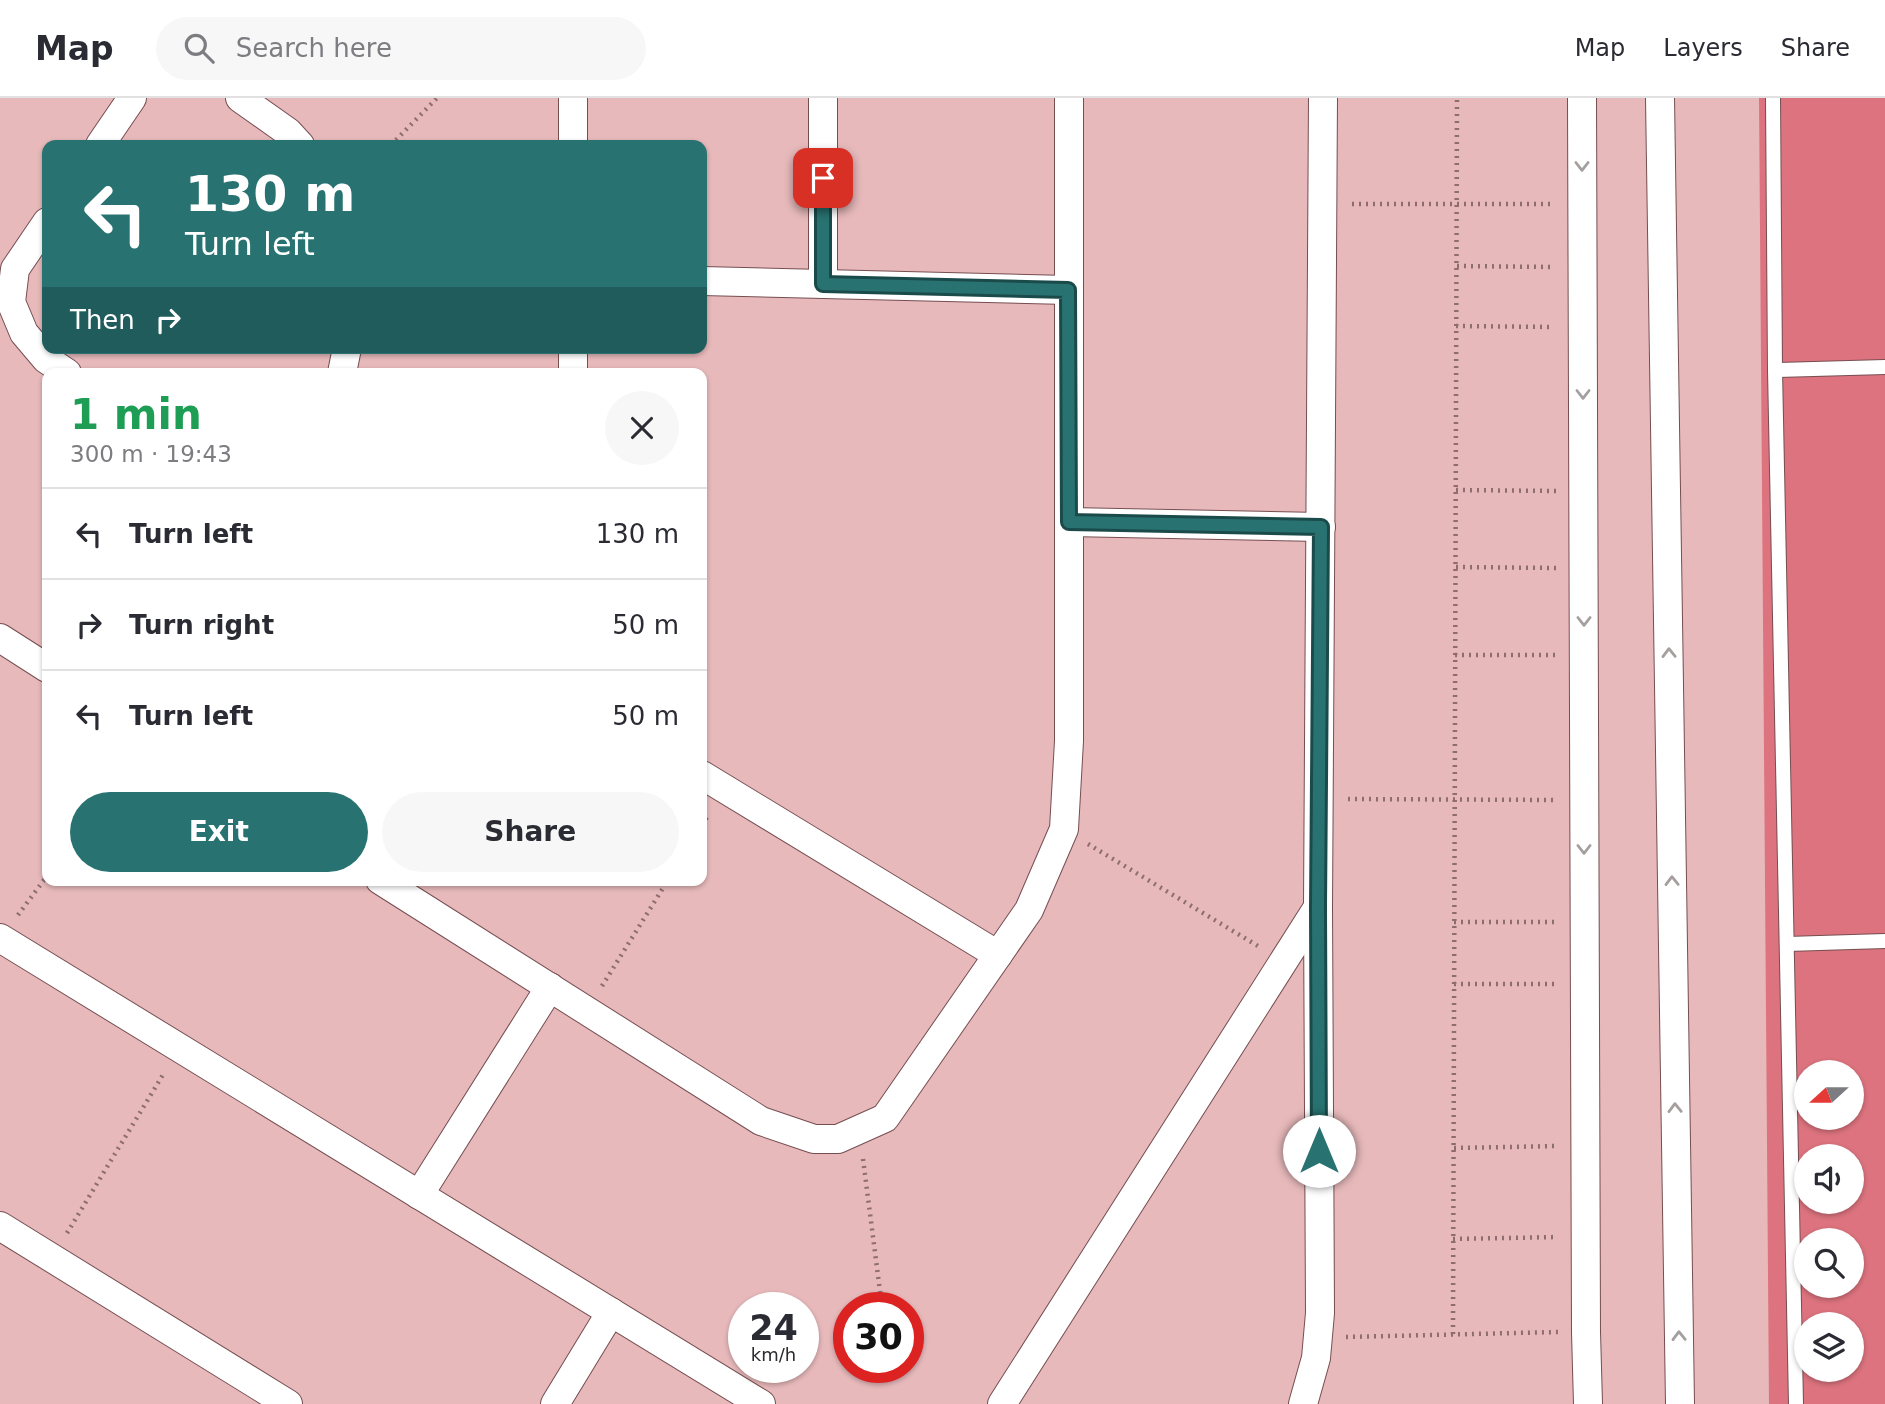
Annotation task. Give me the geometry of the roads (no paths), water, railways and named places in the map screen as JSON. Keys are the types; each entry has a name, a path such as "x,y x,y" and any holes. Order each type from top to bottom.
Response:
{"street":[{"path":"103,140 132,98"},
{"path":"240,98 295,140"},
{"path":"573,98 573,140"},
{"path":"823,98 823,284"},
{"path":"390,886 761,1121 814,1139 838,1139 859,1132 885,1118 1029,910 1064,829 1069,741 1069,98"},
{"path":"1303,1404 1316,1358 1320,1313 1318,907 1323,98"},
{"path":"1582,98 1585,1237 1588,1404"},
{"path":"1660,98 1680,1404"},
{"path":"42,229 15,269 11,302 24,333 46,359 60,368"},
{"path":"707,281 1068,290"},
{"path":"1069,522 1321,527"},
{"path":"0,638 42,665"},
{"path":"707,778 998,955"},
{"path":"1002,1404 1318,907"},
{"path":"0,938 761,1404"},
{"path":"419,1195 550,987"},
{"path":"0,1226 288,1404"},
{"path":"555,1404 611,1312"}],"lane":[{"path":"1773,98 1775,370 1796,1404"},
{"path":"1775,370 1885,367"},
{"path":"1787,944 1885,941"}]}
